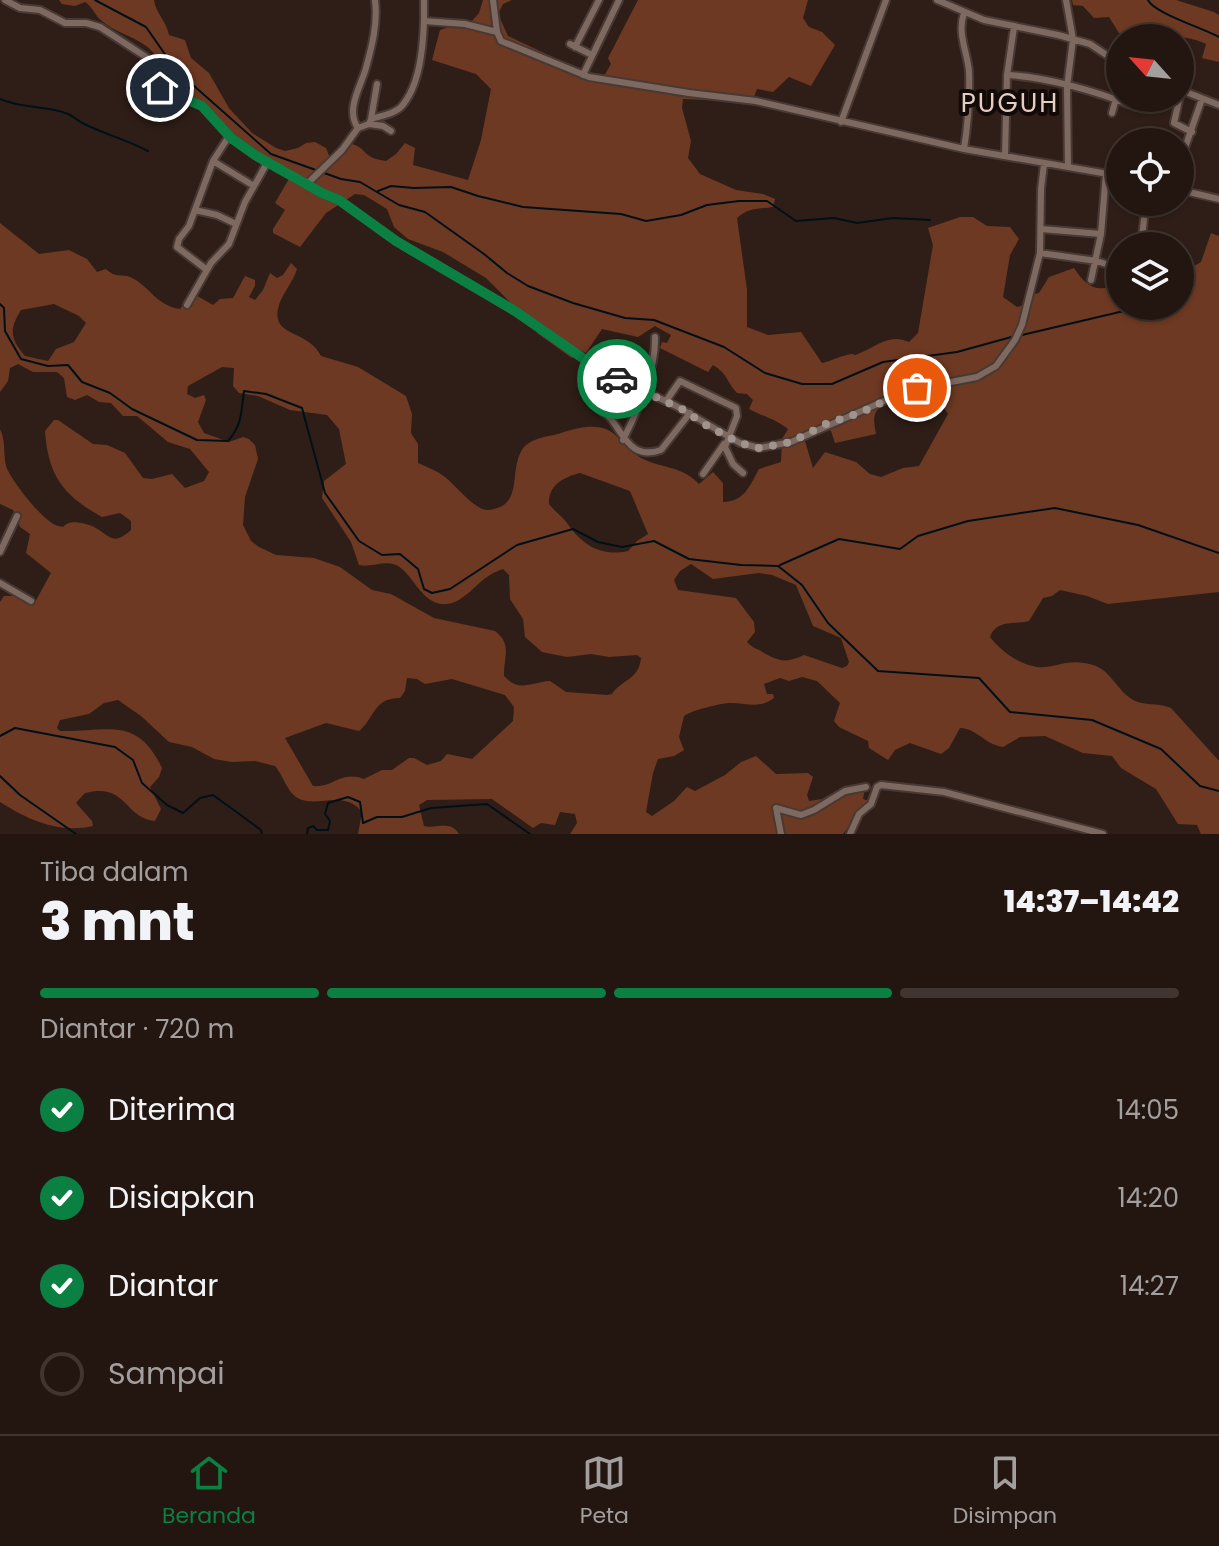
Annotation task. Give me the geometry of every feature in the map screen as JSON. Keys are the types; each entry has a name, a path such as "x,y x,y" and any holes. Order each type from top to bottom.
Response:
{"street":[{"path":"5,0 20,8 40,10 65,23 92,24 107,31 149,59 155,83 160,88 202,106 229,136 267,163 339,200 396,241 515,311 600,370 690,413 727,439 759,448 791,442 909,390 968,379 987,373 996,366 1015,340 1040,253 1044,164"},
{"path":"358,128 354,123 353,105 375,30 375,0"},
{"path":"307,184 342,150 358,128 403,105 421,61 424,0"},
{"path":"493,0 501,41 583,75 756,101 964,149 1106,173 1101,234 1091,280"},
{"path":"592,55 573,46 599,0"},
{"path":"583,75 619,0"},
{"path":"841,122 886,0"},
{"path":"937,0 964,13 1073,39 1106,55"},
{"path":"1066,0 1073,39 1067,87 1068,167"},
{"path":"964,13 961,29 968,67 969,98 964,149"},
{"path":"424,21 465,24 497,32"},
{"path":"1005,156 1007,75 1014,27"},
{"path":"1007,75 1033,78 1106,97"},
{"path":"370,121 377,84"},
{"path":"1194,96 1219,105"},
{"path":"1193,128 1202,99"},
{"path":"1176,112 1174,123 1184,128"},
{"path":"370,121 391,131"},
{"path":"207,270 177,247 213,161 229,136"},
{"path":"213,161 254,186"},
{"path":"187,305 207,270 229,244 267,163"},
{"path":"1194,193 1219,199"},
{"path":"195,210 236,224"},
{"path":"1041,229 1101,234"},
{"path":"1040,253 1106,264"},
{"path":"623,440 644,391 655,352 655,337"},
{"path":"600,370 592,399 596,408 610,417 623,440 641,451 657,452 673,437 690,413"},
{"path":"666,401 680,381 733,406 737,416 727,439 703,474"},
{"path":"727,439 731,460 743,473"},
{"path":"0,552 17,516"},
{"path":"0,583 31,601"},
{"path":"850,834 859,814 871,804 877,787 881,785 944,792 1103,834"},
{"path":"781,834 776,808 801,815 845,791 866,787"}],"shaded area":[{"path":"59,0 154,0 169,35 185,40 191,58 209,73 229,108 252,133 276,148 285,151 315,142 326,148 333,165 352,144 373,158 386,161 405,143 415,148 413,165 468,180 481,140 491,89 476,74 432,60 440,30 466,28 479,13 483,0 512,0 503,4 498,14 508,36 559,60 558,69 600,83 611,64 608,58 638,0 808,0 803,18 809,27 822,32 835,45 811,86 789,77 773,92 757,89 751,105 683,99 682,108 691,141 688,158 700,174 736,190 775,199 773,207 750,210 737,218 747,290 747,327 768,335 801,332 822,363 857,354 890,340 909,342 918,333 933,245 928,228 960,217 973,217 987,226 1010,227 1019,239 1010,255 1003,297 1017,307 1025,305 1027,296 1039,293 1049,277 1074,268 1088,284 1106,288 1106,320 1194,320 1194,266 1201,262 1211,233 1219,236 1219,592 1108,604 1060,590 1043,598 1029,621 1001,625 990,637 1005,652 1023,663 1037,667 1076,662 1093,665 1104,671 1135,701 1171,708 1219,761 1219,834 1201,834 1197,825 1178,824 1156,789 1121,768 1112,756 1083,753 1045,736 1020,737 1003,747 960,728 949,748 941,754 910,743 895,750 888,760 869,748 868,741 839,727 834,721 840,703 817,681 802,677 789,681 780,678 764,684 767,694 773,694 774,698 763,704 725,704 684,716 679,737 684,750 658,759 646,812 652,816 674,801 687,787 695,791 756,756 776,774 808,773 813,777 807,795 809,801 822,799 839,790 865,788 863,799 869,801 843,834 570,834 577,823 575,814 560,812 555,825 541,823 533,828 492,799 427,800 419,805 424,826 452,827 459,834 358,834 362,812 354,805 346,801 312,801 296,797 275,766 255,761 214,759 192,747 169,742 118,700 104,703 89,714 60,720 57,728 60,731 120,730 142,740 162,768 150,787 161,809 155,821 137,814 109,792 85,793 76,803 93,826 80,828 44,823 0,802 0,602 4,596 16,596 34,604 51,573 26,553 30,534 20,527 13,510 0,504 0,429 9,472 28,500 45,517 61,527 72,522 88,525 115,539 131,530 131,521 120,513 102,517 89,509 68,492 54,472 45,431 54,420 93,444 107,445 125,453 143,478 172,474 185,488 204,481 209,472 190,449 168,442 137,416 123,416 111,403 99,402 87,395 75,400 67,397 64,378 57,372 33,372 18,364 10,368 8,381 0,392 0,223 39,254 69,250 87,259 97,272 106,269 115,275 130,277 165,304 180,309 192,293 213,305 220,299 233,298 245,276 255,280 249,297 255,300 270,273 277,278 291,263 297,269 278,309 280,324 308,342 321,356 358,367 406,396 412,414 411,433 418,444 418,463 445,477 483,509 500,507 507,502 512,494 519,456 528,443 590,427 606,429 638,456 684,473 699,484 713,472 723,483 723,502 730,501 746,492 759,469 781,462 782,439 788,429 749,409 753,400 747,394 737,393 718,368 713,365 708,372 660,348 671,335 655,326 638,337 602,329 586,353 577,349 572,358 537,333 538,321 515,307 486,278 443,252 408,239 394,227 387,209 364,195 355,194 326,213 300,247 273,233 285,210 275,203 290,177 269,166 268,158 239,141 219,122 202,113 200,107 177,98 174,88 163,76 156,56 145,45 108,26 85,2 75,6 62,4","holes":["54,304 79,316 86,323 74,342 56,349 48,361 25,356 13,334 14,323 21,310","222,367 234,368 233,386 239,393 258,396 290,410 327,415 339,429 346,464 324,481 322,498 351,542 359,565 396,565 428,598 446,604 457,601 503,569 509,575 510,599 523,619 525,637 542,652 567,657 637,655 641,658 637,671 607,695 566,692 550,681 515,684 504,676 504,641 495,631 434,618 391,594 372,590 340,567 314,558 276,555 259,547 251,541 243,525 245,497 258,459 255,445 243,437 229,442 204,433 198,422 206,400 204,395 195,398 187,394 188,386","934,389 940,392 942,405 948,414 919,466 903,468 881,477 870,474 856,462 825,452 813,468 805,441 825,428 831,431 835,443 876,434 874,416 879,408 902,396","580,473 630,491 648,534 628,551 609,552 593,548 579,538 549,504 554,487","691,564 713,579 759,573 796,585 813,626 841,638 849,662 847,666 842,668 804,655 779,660 753,647 747,642 755,632 754,622 736,598 678,590 674,580 680,571","407,678 425,684 452,679 505,695 514,707 513,721 472,759 447,754 441,761 427,765 409,758 392,770 382,770 364,779 349,777 313,786 285,738 326,723 359,731 379,705 400,698 405,691"]},
{"path":"1072,0 1176,0 1214,12 1219,15 1219,62 1202,58 1206,44 1194,40 1194,24 1113,24 1109,17 1094,18 1083,6 1073,5"}],"waterway":[{"path":"95,0 146,27 176,70 271,154 341,179 360,182 399,205 425,212 528,286 573,303 625,318 654,320 724,347 765,373 802,384 832,384 883,362 957,352 1015,336"},
{"path":"1148,0 1169,15 1219,37"},
{"path":"0,99 68,114 148,151"},
{"path":"378,191 391,186 451,187 523,207 621,214 646,221 681,215 707,205 739,201 767,201 796,221 834,218 857,223 893,218 930,220"},
{"path":"0,304 4,308 5,331 21,359 48,366 68,365 82,382 110,393 132,409 197,440 228,441 239,423 244,391 266,394 302,408 325,493 359,541 382,555 400,554 418,569 424,589 432,593 450,589 517,545 573,529 598,542 622,547 654,541 689,559 778,566 802,585 828,623 878,671 979,678 1010,712 1092,720 1161,749 1200,786 1219,791"},
{"path":"1022,335 1106,315"},
{"path":"780,565 839,539 900,549 918,536 968,521 1055,508 1138,525 1219,553"},
{"path":"0,736 15,728 115,747 133,760 142,783 167,805 183,813 200,798 213,795 261,830 262,834"},
{"path":"0,776 20,795 76,834"},
{"path":"307,834 308,828 313,826 317,830 328,830 330,821 325,814 328,803 348,797 360,802 363,823 377,817 402,817 431,808 487,804 530,834"}],"way so far":[{"path":"617,379 684,410 740,443 759,448 791,442 826,424 917,388"}],"district":[{"name":"PUGUH","path":"1010,103"}],"route":[{"path":"160,88 202,106 231,138 267,163 339,200 396,241 515,311 617,379"}]}
